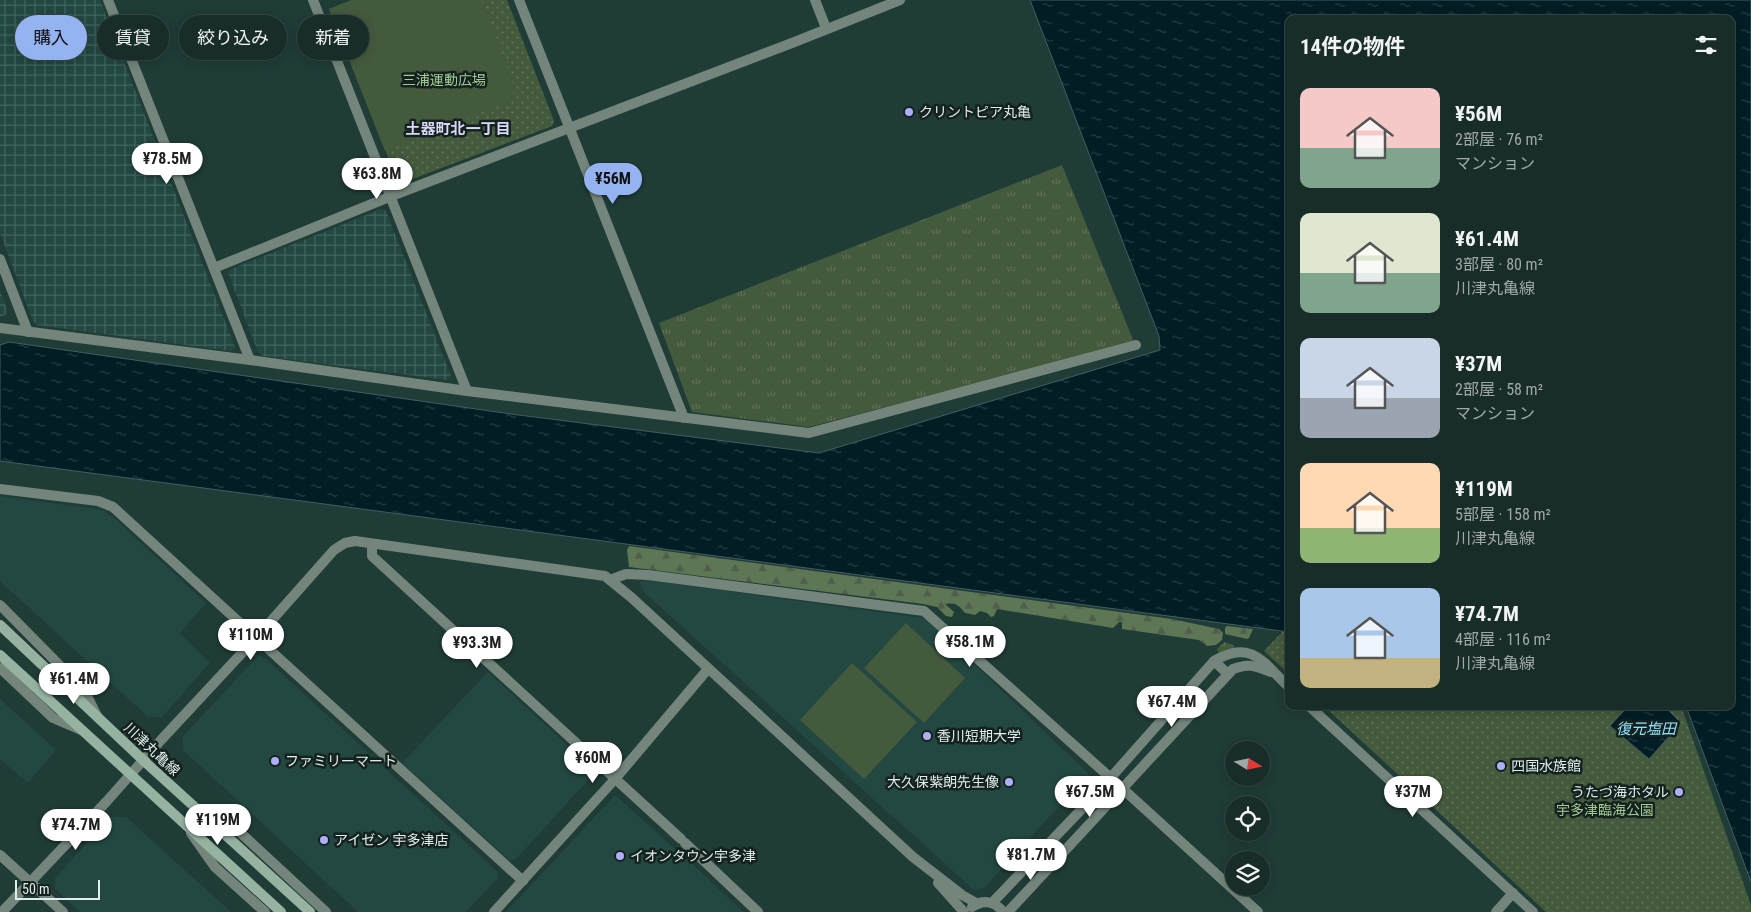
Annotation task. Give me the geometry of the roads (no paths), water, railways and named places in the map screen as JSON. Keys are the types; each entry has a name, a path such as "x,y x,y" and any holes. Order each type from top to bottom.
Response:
{"main road":[{"name":"川津丸亀線","path":"0,625 143,760 310,912"},
{"path":"0,655 281,912"}],"street":[{"path":"108,0 250,360"},
{"path":"313,0 467,391"},
{"path":"519,0 684,418"},
{"path":"816,0 826,28"},
{"path":"214,268 390,197 792,44 826,28 900,0"},
{"path":"0,258 28,332"},
{"path":"0,328 250,360 467,391 684,418 709,419 809,433 1136,345"},
{"path":"0,489 98,501 113,507 522,881"},
{"path":"2,912 256,638 334,550 346,543 355,541 599,574 610,580 914,857 962,895 978,904"},
{"path":"372,544 372,556 758,912"},
{"path":"610,580 626,574 648,575 924,611 1124,789 1258,912"},
{"path":"0,605 84,690 97,716"},
{"path":"992,903 1111,778 1214,661 1225,655 1239,652 1251,654 1261,659 1285,684"},
{"path":"1214,661 1228,674"},
{"path":"1008,912 1124,789 1233,669 1244,665 1256,666 1274,674"},
{"path":"0,668 54,718 86,733"},
{"path":"494,912 615,779 708,669"},
{"path":"1313,710 1533,912"},
{"path":"195,808 230,823 326,912"},
{"path":"184,823 215,867 265,912"},
{"path":"0,855 62,912"},
{"path":"914,857 964,912"},
{"path":"1496,912 1512,893"},
{"path":"968,912 978,904 986,902 998,906 1004,912"}],"water":[{"path":"1030,0 1751,0 1751,882 1687,710 1735,710 1735,15 1285,15 1285,631 0,461 0,345 9,342 511,414 819,453 1160,350 1159,336"},
{"name":"復元塩田","path":"1624,710 1668,710 1681,723 1649,759 1610,726"}],"place":[{"name":"クリントピア丸亀","path":"909,112"},
{"name":"香川短期大学","path":"927,736"},
{"name":"ファミリーマート","path":"275,761"},
{"name":"四国水族館","path":"1501,766"},
{"name":"大久保紫朗先生像","path":"1009,782"},
{"name":"うたづ海ホタル","path":"1679,792"},
{"name":"アイゼン 宇多津店","path":"324,840"},
{"name":"イオンタウン宇多津","path":"620,856"}],"district":[{"name":"土器町北一丁目","path":"458,129"}],"park label":[{"name":"三浦運動広場","path":"444,80"},
{"name":"宇多津臨海公園","path":"1605,810"}]}
